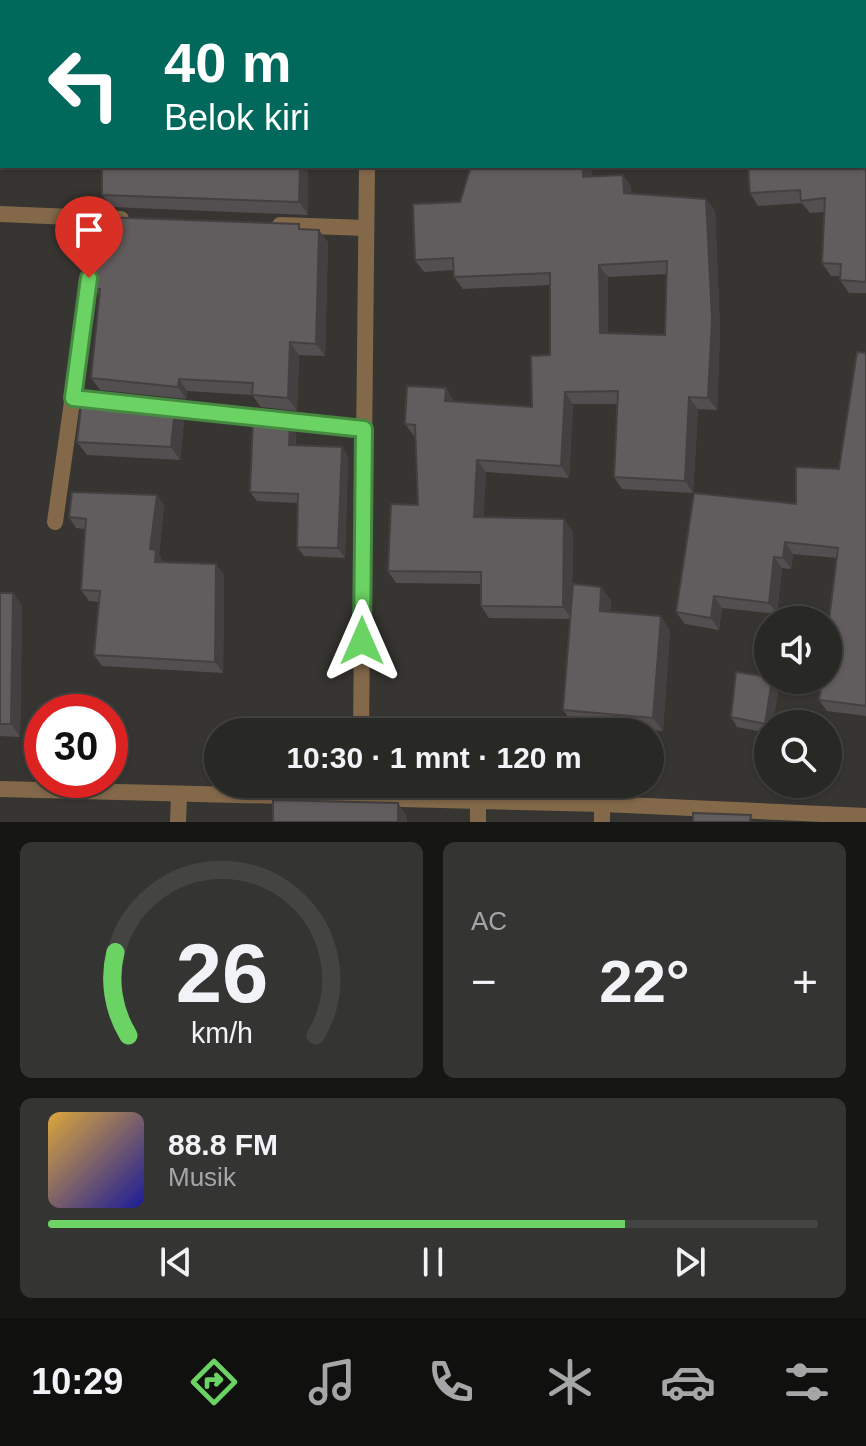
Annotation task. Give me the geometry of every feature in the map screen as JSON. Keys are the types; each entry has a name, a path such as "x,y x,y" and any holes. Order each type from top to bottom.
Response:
{"street":[{"path":"361,718 367,168"},
{"path":"0,214 145,219"},
{"path":"55,522 80,399 98,218"},
{"path":"256,224 366,228"},
{"path":"134,405 364,429"},
{"path":"0,789 204,795"},
{"path":"178,822 179,796"},
{"path":"431,798 602,804 834,818 866,816"},
{"path":"478,802 478,822"},
{"path":"602,804 602,822"}],"building":[{"path":"102,168 300,168 299,202 102,195"},
{"path":"470,168 583,168 583,177 623,175 624,193 706,199 712,319 708,398 689,397 685,481 614,477 618,391 565,392 561,466 477,460 474,517 564,519 563,607 481,606 481,572 388,571 391,504 418,505 415,425 405,424 407,386 446,388 445,401 532,407 531,356 550,355 550,273 454,277 453,258 415,260 413,204 460,202","holes":["667,261 665,335 600,333 599,265"]},
{"path":"748,168 866,168 866,282 840,280 841,264 822,263 825,198 801,201 800,190 750,193"},
{"path":"102,217 299,224 299,229 319,230 316,344 290,342 288,398 252,395 253,383 179,379 178,387 91,378 100,289 94,288 97,230"},
{"path":"857,352 866,353 866,706 819,700 820,694 842,694 842,606 831,606 838,548 785,542 783,558 774,557 769,603 714,596 711,618 676,612 694,493 796,504 796,467 839,469"},
{"path":"82,398 175,408 171,447 77,442"},
{"path":"253,420 290,424 289,445 342,447 338,548 297,547 298,494 250,492"},
{"path":"72,492 157,495 150,549 156,550 155,562 216,564 215,662 94,655 100,591 81,590 86,519 69,517"},
{"path":"573,584 601,587 600,611 661,616 653,718 563,710"},
{"path":"0,593 13,593 11,724 0,724"},
{"path":"736,672 754,675 754,694 770,694 767,710 754,710 754,722 731,717"},
{"path":"273,800 398,803 398,822 273,822"},
{"path":"693,813 751,815 750,822 693,822"}],"route":[{"path":"89,278 73,398 364,429 362,641"}]}
